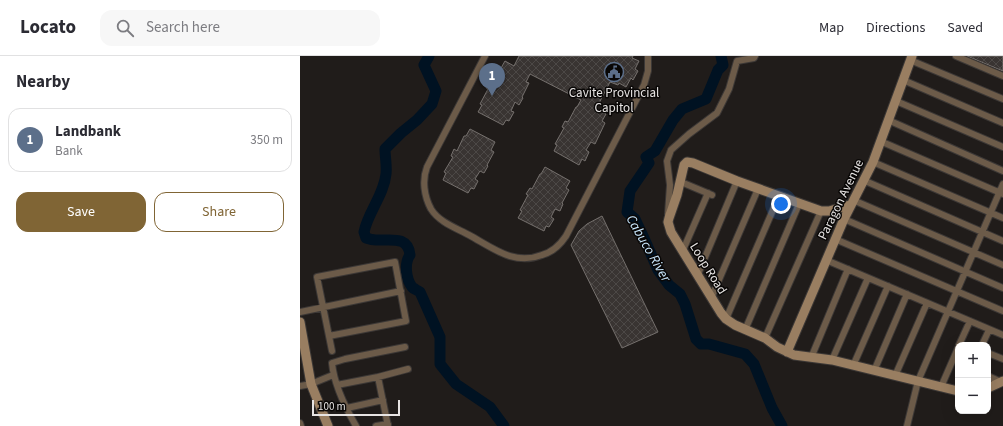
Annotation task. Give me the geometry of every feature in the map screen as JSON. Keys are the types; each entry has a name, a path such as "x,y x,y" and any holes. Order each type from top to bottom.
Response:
{"street":[{"path":"485,56 427,167 424,180 425,192 431,208 443,221 510,257 524,260 547,254 556,248 566,236 644,85 648,71 648,56"},
{"path":"668,222 670,185 667,161 671,150 717,113 729,89 736,61 754,58 755,56"},
{"path":"956,56 1003,76"},
{"path":"911,58 1003,99"},
{"name":"Paragon Avenue","path":"787,352 844,219 873,162 911,58"},
{"path":"903,80 1003,123"},
{"path":"896,101 1003,147"},
{"path":"888,120 1003,172"},
{"path":"880,142 1001,193"},
{"path":"668,222 681,182 684,165 689,162 758,189 821,211 829,211 852,202 1003,265"},
{"path":"873,162 1003,218"},
{"path":"863,180 1003,241"},
{"path":"698,274 737,181"},
{"path":"681,182 710,194 683,250"},
{"path":"906,426 918,381 982,232 1001,193 1003,184"},
{"path":"712,296 758,189"},
{"path":"726,319 779,196"},
{"path":"746,330 799,204"},
{"path":"765,338 821,211"},
{"path":"844,219 1003,288"},
{"name":"Loop Road","path":"668,222 671,232 726,319 765,338 773,345 799,356 832,360 955,390"},
{"path":"835,239 1003,311"},
{"path":"826,260 1003,336"},
{"path":"329,336 406,321 395,262 317,277 332,351"},
{"path":"810,358 848,269"},
{"path":"832,360 868,278"},
{"path":"853,366 888,286"},
{"path":"300,312 401,291"},
{"path":"874,371 908,294"},
{"path":"895,376 927,303"},
{"path":"960,342 970,321"},
{"path":"300,322 311,384 328,426"},
{"path":"983,342 989,330"},
{"path":"356,426 333,375 332,363 405,347"},
{"path":"991,353 1003,359"},
{"path":"941,387 955,355"},
{"path":"337,384 378,377 408,369"},
{"path":"300,386 311,384 333,375"},
{"path":"376,426 388,425 378,377"},
{"path":"991,377 1002,381"},
{"path":"991,386 1002,381"},
{"path":"347,408 383,400"}],"building":[{"path":"519,56 633,56 632,58 639,61 635,69 638,71 633,80 631,78 626,87 619,83 618,85 610,82 596,109 606,114 602,121 605,123 595,144 591,142 586,150 589,152 585,161 582,159 579,165 554,151 557,145 555,144 564,128 562,127 565,121 568,122 581,100 530,74 526,82 529,83 522,97 523,98 519,105 515,102 511,111 514,112 509,121 506,120 503,125 478,112 482,105 480,104 488,89 486,88 489,81 492,82 505,61 514,66"},
{"path":"967,56 1003,56 1003,71"},
{"path":"470,129 495,142 491,150 494,152 487,165 488,166 484,173 480,171 475,179 478,181 474,189 471,188 468,193 443,180 446,173 444,172 453,157 451,156 454,149 457,151 464,136 466,136"},
{"path":"545,167 570,181 566,188 569,190 562,203 563,204 560,211 555,209 551,217 554,219 549,227 546,226 544,231 518,218 522,211 520,210 528,195 526,194 530,188 532,189"},
{"path":"602,216 658,332 622,348 571,245 579,231 587,224"}],"waterway":[{"path":"429,56 424,65 436,91 432,104 385,149 385,182 364,232 366,238 375,240 398,240 406,244 410,255 406,267 408,280 412,287 420,292 440,337 440,364 456,384 490,407 504,426"},
{"name":"Cabuco River","path":"721,56 723,65 718,70 706,99 682,109 673,120 655,151 646,157 649,163 630,191 627,212 635,219 658,270 669,285 680,294 685,304 696,339 701,344 709,344 745,354 754,364 772,408 782,426"}],"place":[{"name":"Cavite Provincial Capitol","path":"614,72"},
{"name":"Landbank","path":"492,96"}]}
